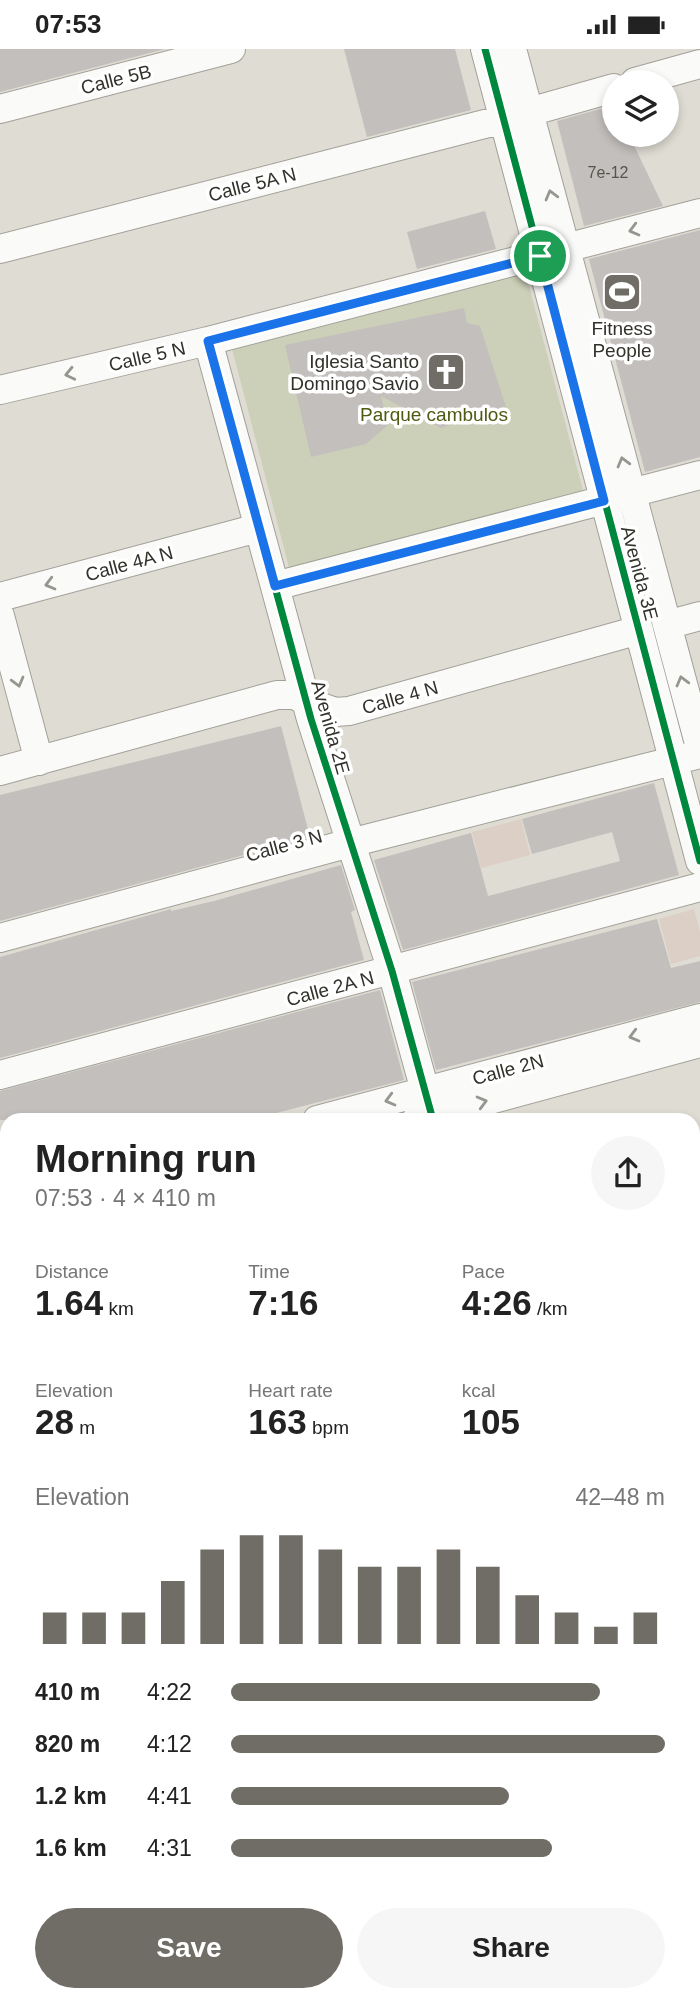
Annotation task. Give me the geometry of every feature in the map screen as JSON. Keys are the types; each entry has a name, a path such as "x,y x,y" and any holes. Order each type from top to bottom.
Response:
{"street":[{"name":"Calle 5B","path":"0,109 232,49"},
{"name":"Avenida 3E","path":"501,58 553,252 632,494 700,747"},
{"path":"678,70 700,64"},
{"name":"Calle 5A N","path":"0,249 602,91"},
{"name":"Calle 5 N","path":"0,390 208,341 700,213"},
{"name":"Avenida 3E","path":"553,252 578,400 604,501 639,630 687,757 700,862"},
{"name":"Avenida 2E","path":"208,341 307,702 392,971 427,1112"},
{"path":"275,586 700,475"},
{"name":"Calle 4A N","path":"0,597 258,528"},
{"path":"0,616 39,761"},
{"path":"667,625 700,616"},
{"name":"Calle 4 N","path":"0,771 277,695 295,695 335,712 349,711 639,630"},
{"name":"Calle 3 N","path":"0,938 350,843 687,757"},
{"name":"Calle 2A N","path":"0,1075 700,887"},
{"name":"Calle 2N","path":"427,1112 700,1018"},
{"name":"Calle 2N","path":"427,1112 700,1043"}],"shaded area":[{"path":"521,819 530,855 481,868 472,832"},
{"path":"694,909 700,932 700,956 671,964 659,919"}],"green space":[{"name":"Parque cambulos","path":"524,267 585,498 291,575 231,345"}],"building":[{"path":"0,49 165,49 0,92"},
{"path":"344,49 455,49 471,110 367,137"},
{"path":"602,108 602,147 635,147 663,206 584,226 557,121"},
{"path":"485,211 496,249 417,269 407,232"},
{"path":"700,230 700,457 645,472 589,259"},
{"path":"464,308 467,323 480,326 506,407 441,428 381,396 388,425 366,444 311,457 285,345"},
{"path":"281,726 310,837 0,921 0,795"},
{"path":"654,783 679,875 403,950 374,860 471,833 488,896 620,861 612,832 532,854 522,819"},
{"path":"341,865 355,910 351,912 364,960 0,1058 0,957"},
{"path":"657,919 671,968 700,961 700,1002 436,1070 412,982"},
{"path":"380,990 404,1080 276,1113 0,1113 0,1091"}],"cycle path":[{"path":"485,49 700,861"},
{"path":"208,341 311,719 392,971 431,1113"}],"place":[{"name":"Fitness People","path":"622,292"},
{"name":"Iglesia Santo Domingo Savio","path":"446,372"}],"route":[{"path":"540,256 604,501 275,586 208,341 540,256"}]}
